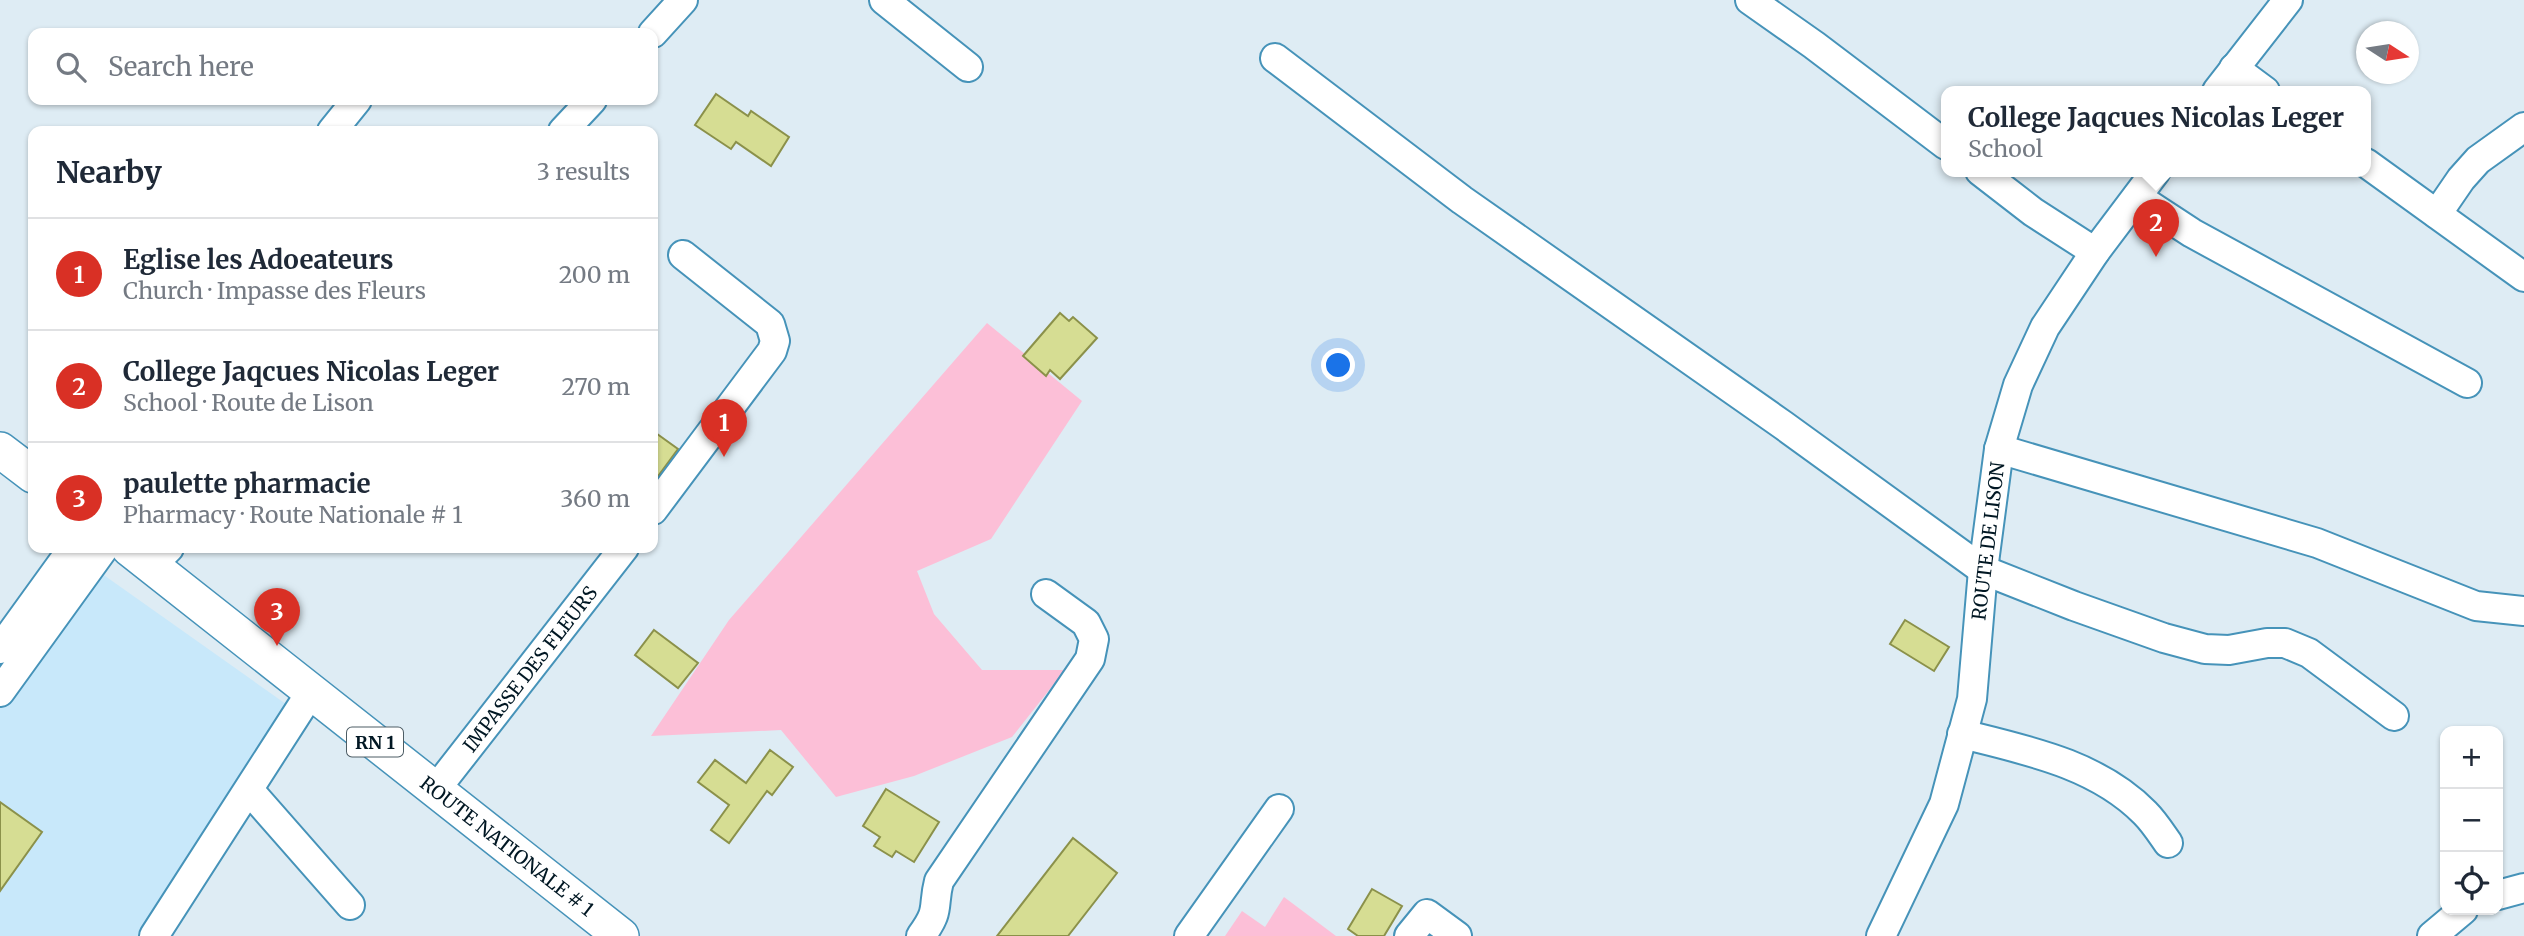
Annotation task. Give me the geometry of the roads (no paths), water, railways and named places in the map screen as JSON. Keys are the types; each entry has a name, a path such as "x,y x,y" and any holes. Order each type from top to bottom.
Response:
{"main road":[{"path":"0,450 28,471"},
{"name":"ROUTE NATIONALE # 1","path":"150,553 311,692 621,936"}],"street":[{"path":"658,28 683,0"},
{"path":"884,0 968,67"},
{"path":"1750,0 1941,141"},
{"path":"2221,86 2288,0"},
{"path":"1275,58 1462,200 1783,425 1983,570 2074,606 2164,638 2205,649 2229,650 2267,643 2285,643 2309,653 2394,716"},
{"path":"2234,68 2258,86"},
{"path":"336,126 353,105"},
{"path":"568,126 587,105"},
{"path":"2437,214 2477,160 2524,127"},
{"path":"2371,167 2524,277"},
{"path":"1988,177 2033,212 2095,252"},
{"name":"ROUTE DE LISON","path":"1881,936 1944,804 1972,699 1983,570 1999,449 2018,385 2045,327 2095,252 2152,177"},
{"path":"2137,197 2192,233 2467,383"},
{"path":"658,503 765,361 775,341 770,324 683,255"},
{"path":"1999,449 2317,543 2476,606 2524,611"},
{"path":"0,649 69,553"},
{"path":"0,692 57,609 100,553"},
{"name":"IMPASSE DES FLEURS","path":"436,789 620,553"},
{"path":"922,936 938,907 939,881 1090,659 1094,639 1086,623 1046,594"},
{"path":"154,936 311,692"},
{"path":"1962,734 2047,756 2102,779 2145,812 2168,843"},
{"path":"249,790 350,905"},
{"path":"1189,936 1279,809"},
{"path":"2503,894 2524,888"},
{"path":"1409,936 1427,914 1449,929"},
{"path":"2432,936 2457,915"}],"place":[{"name":"College Jaqcues Nicolas Leger","path":"2156,257"},
{"name":"Eglise les Adoeateurs","path":"724,457"},
{"name":"paulette pharmacie","path":"277,646"}]}
